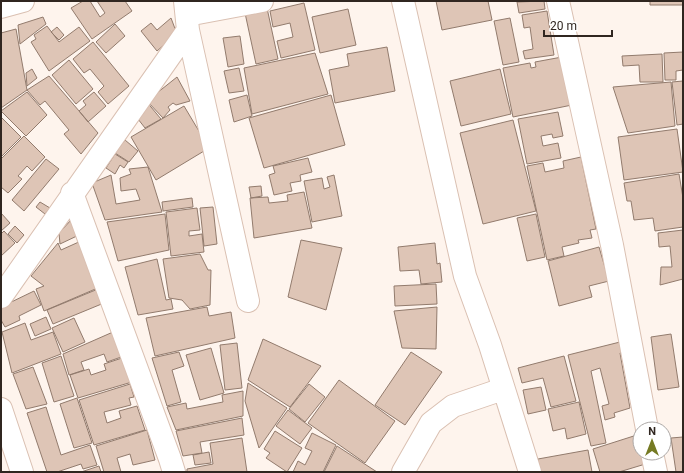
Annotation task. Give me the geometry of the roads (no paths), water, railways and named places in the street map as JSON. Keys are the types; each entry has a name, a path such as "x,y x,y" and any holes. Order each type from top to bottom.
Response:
{"street":[{"path":"1,7 23,1"},
{"path":"1,297 72,193 187,15 262,1"},
{"path":"403,1 465,276 530,472"},
{"path":"558,1 612,245 646,421"},
{"path":"187,15 248,301"},
{"path":"72,193 174,472"},
{"path":"403,472 431,423 453,406 503,389"},
{"path":"1,409 22,472"},
{"path":"654,461 656,472"}]}
